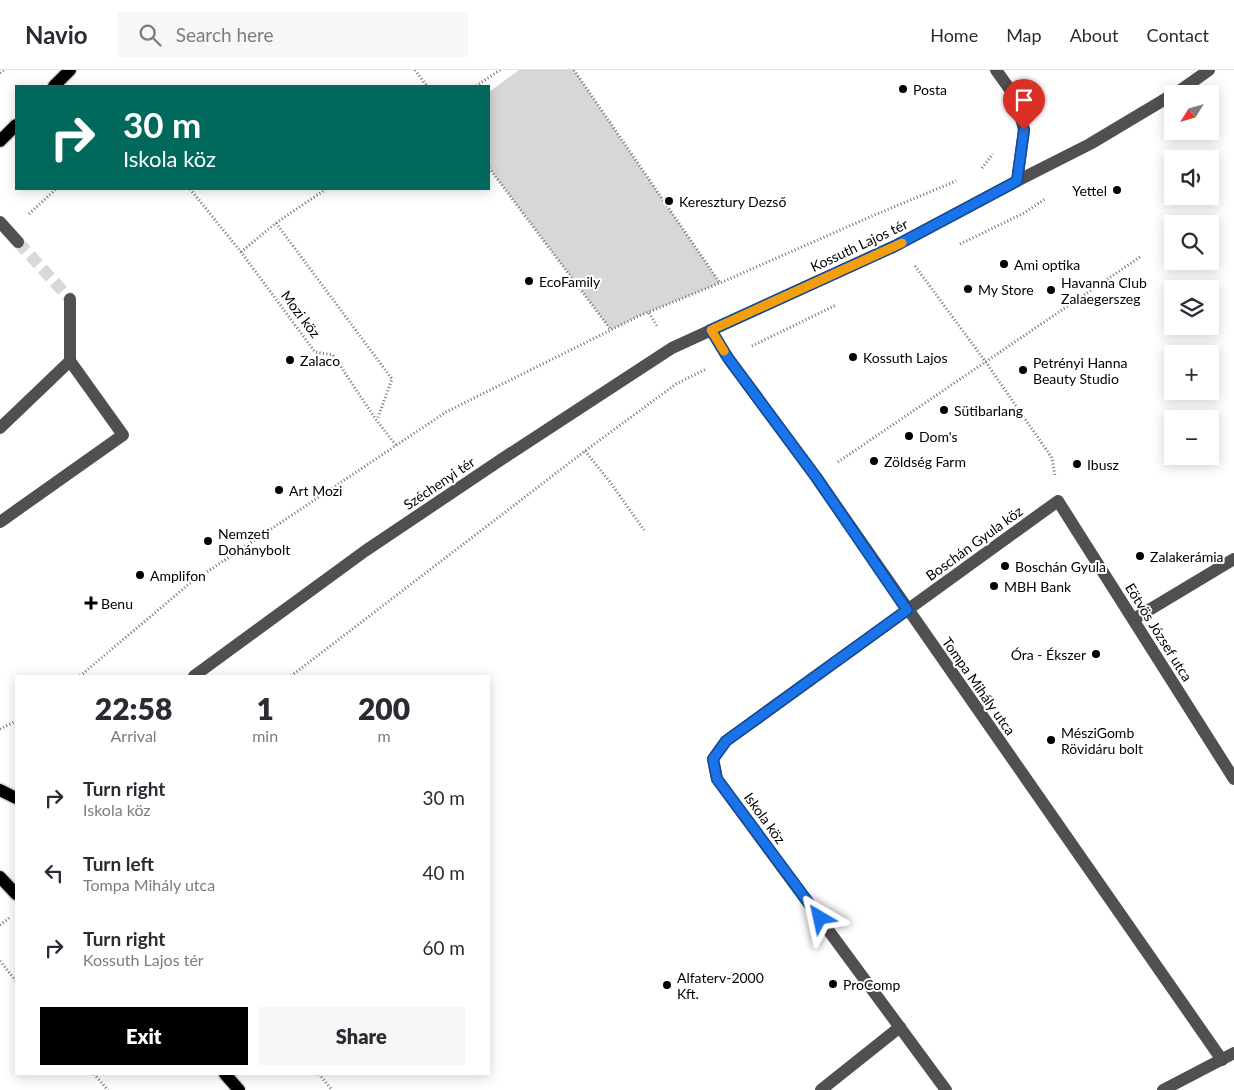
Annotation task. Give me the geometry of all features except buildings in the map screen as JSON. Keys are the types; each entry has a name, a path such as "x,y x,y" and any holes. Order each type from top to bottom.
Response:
{"main road":[{"path":"55,85 70,70"},
{"path":"0,141 15,126"},
{"path":"0,790 15,798"},
{"path":"0,877 15,893"},
{"path":"226,1075 239,1090"}],"street":[{"path":"996,70 1016,98 1024,130 1017,181"},
{"name":"Kossuth Lajos tér","path":"1188,85 1209,70"},
{"name":"Kossuth Lajos tér","path":"711,330 895,246 1090,144 1164,101"},
{"path":"0,222 14,237"},
{"path":"0,522 123,435 70,361 70,299"},
{"name":"Tompa Mihály utca","path":"711,330 728,358 816,477 1222,1060"},
{"name":"Széchenyi tér","path":"195,675 365,552 494,464 672,348 711,330"},
{"path":"0,428 70,361"},
{"name":"Boschán Gyula köz","path":"907,610 1058,501"},
{"name":"Eötvös József utca","path":"1058,501 1234,779"},
{"path":"1134,619 1234,559"},
{"name":"Iskola köz","path":"907,610 726,741 713,759 717,779 946,1090"},
{"path":"821,1090 900,1026"},
{"path":"1163,1090 1234,1053"}],"path":[{"path":"0,74 4,70"},
{"path":"415,70 426,85"},
{"path":"478,85 500,70"},
{"path":"574,70 720,283"},
{"path":"980,171 994,154"},
{"path":"490,169 611,330"},
{"path":"81,675 189,584 446,412 611,330 679,299 964,178"},
{"path":"14,237 55,190"},
{"name":"Mozi köz","path":"191,190 241,252 316,352 333,354 377,421 396,445"},
{"path":"241,252 276,223 325,190"},
{"path":"276,223 392,379 377,421"},
{"path":"816,477 1140,257"},
{"path":"915,266 985,361 1052,458 1058,501"},
{"path":"585,451 644,530"},
{"path":"0,729 15,722"},
{"path":"0,961 15,980"},
{"path":"95,1075 108,1090"},
{"path":"320,1075 332,1090"}],"shaded area":[{"path":"519,70 574,70 720,283 639,316 611,330 490,169 490,91"}],"tunnel":[{"path":"18,242 70,299"}],"slow traffic":[{"path":"724,351 711,330 902,243"}],"place":[{"name":"Posta","path":"903,89"},
{"name":"Yettel","path":"1117,190"},
{"name":"Keresztury Dezső","path":"669,201"},
{"name":"Ami optika","path":"1004,264"},
{"name":"EcoFamily","path":"529,281"},
{"name":"My Store","path":"968,289"},
{"name":"Havanna Club Zalaegerszeg","path":"1051,290"},
{"name":"Kossuth Lajos","path":"853,357"},
{"name":"Zalaco","path":"290,360"},
{"name":"Petrényi Hanna Beauty Studio","path":"1023,370"},
{"name":"Sütibarlang","path":"944,410"},
{"name":"Dom's","path":"909,436"},
{"name":"Zöldség Farm","path":"874,461"},
{"name":"Ibusz","path":"1077,464"},
{"name":"Art Mozi","path":"279,490"},
{"name":"Nemzeti Dohánybolt","path":"208,541"},
{"name":"Zalakerámia","path":"1140,556"},
{"name":"Boschán Gyula","path":"1005,566"},
{"name":"Amplifon","path":"140,575"},
{"name":"MBH Bank","path":"994,586"},
{"name":"Benu","path":"91,603"},
{"name":"Óra - Ékszer","path":"1096,654"},
{"name":"MésziGomb Rövidáru bolt","path":"1051,740"},
{"name":"ProComp","path":"833,984"},
{"name":"Alfaterv-2000 Kft.","path":"667,985"}],"route":[{"path":"820,918 717,779 713,759 726,741 907,610 816,477 728,358 711,330 895,246 1017,181 1024,130"}]}
